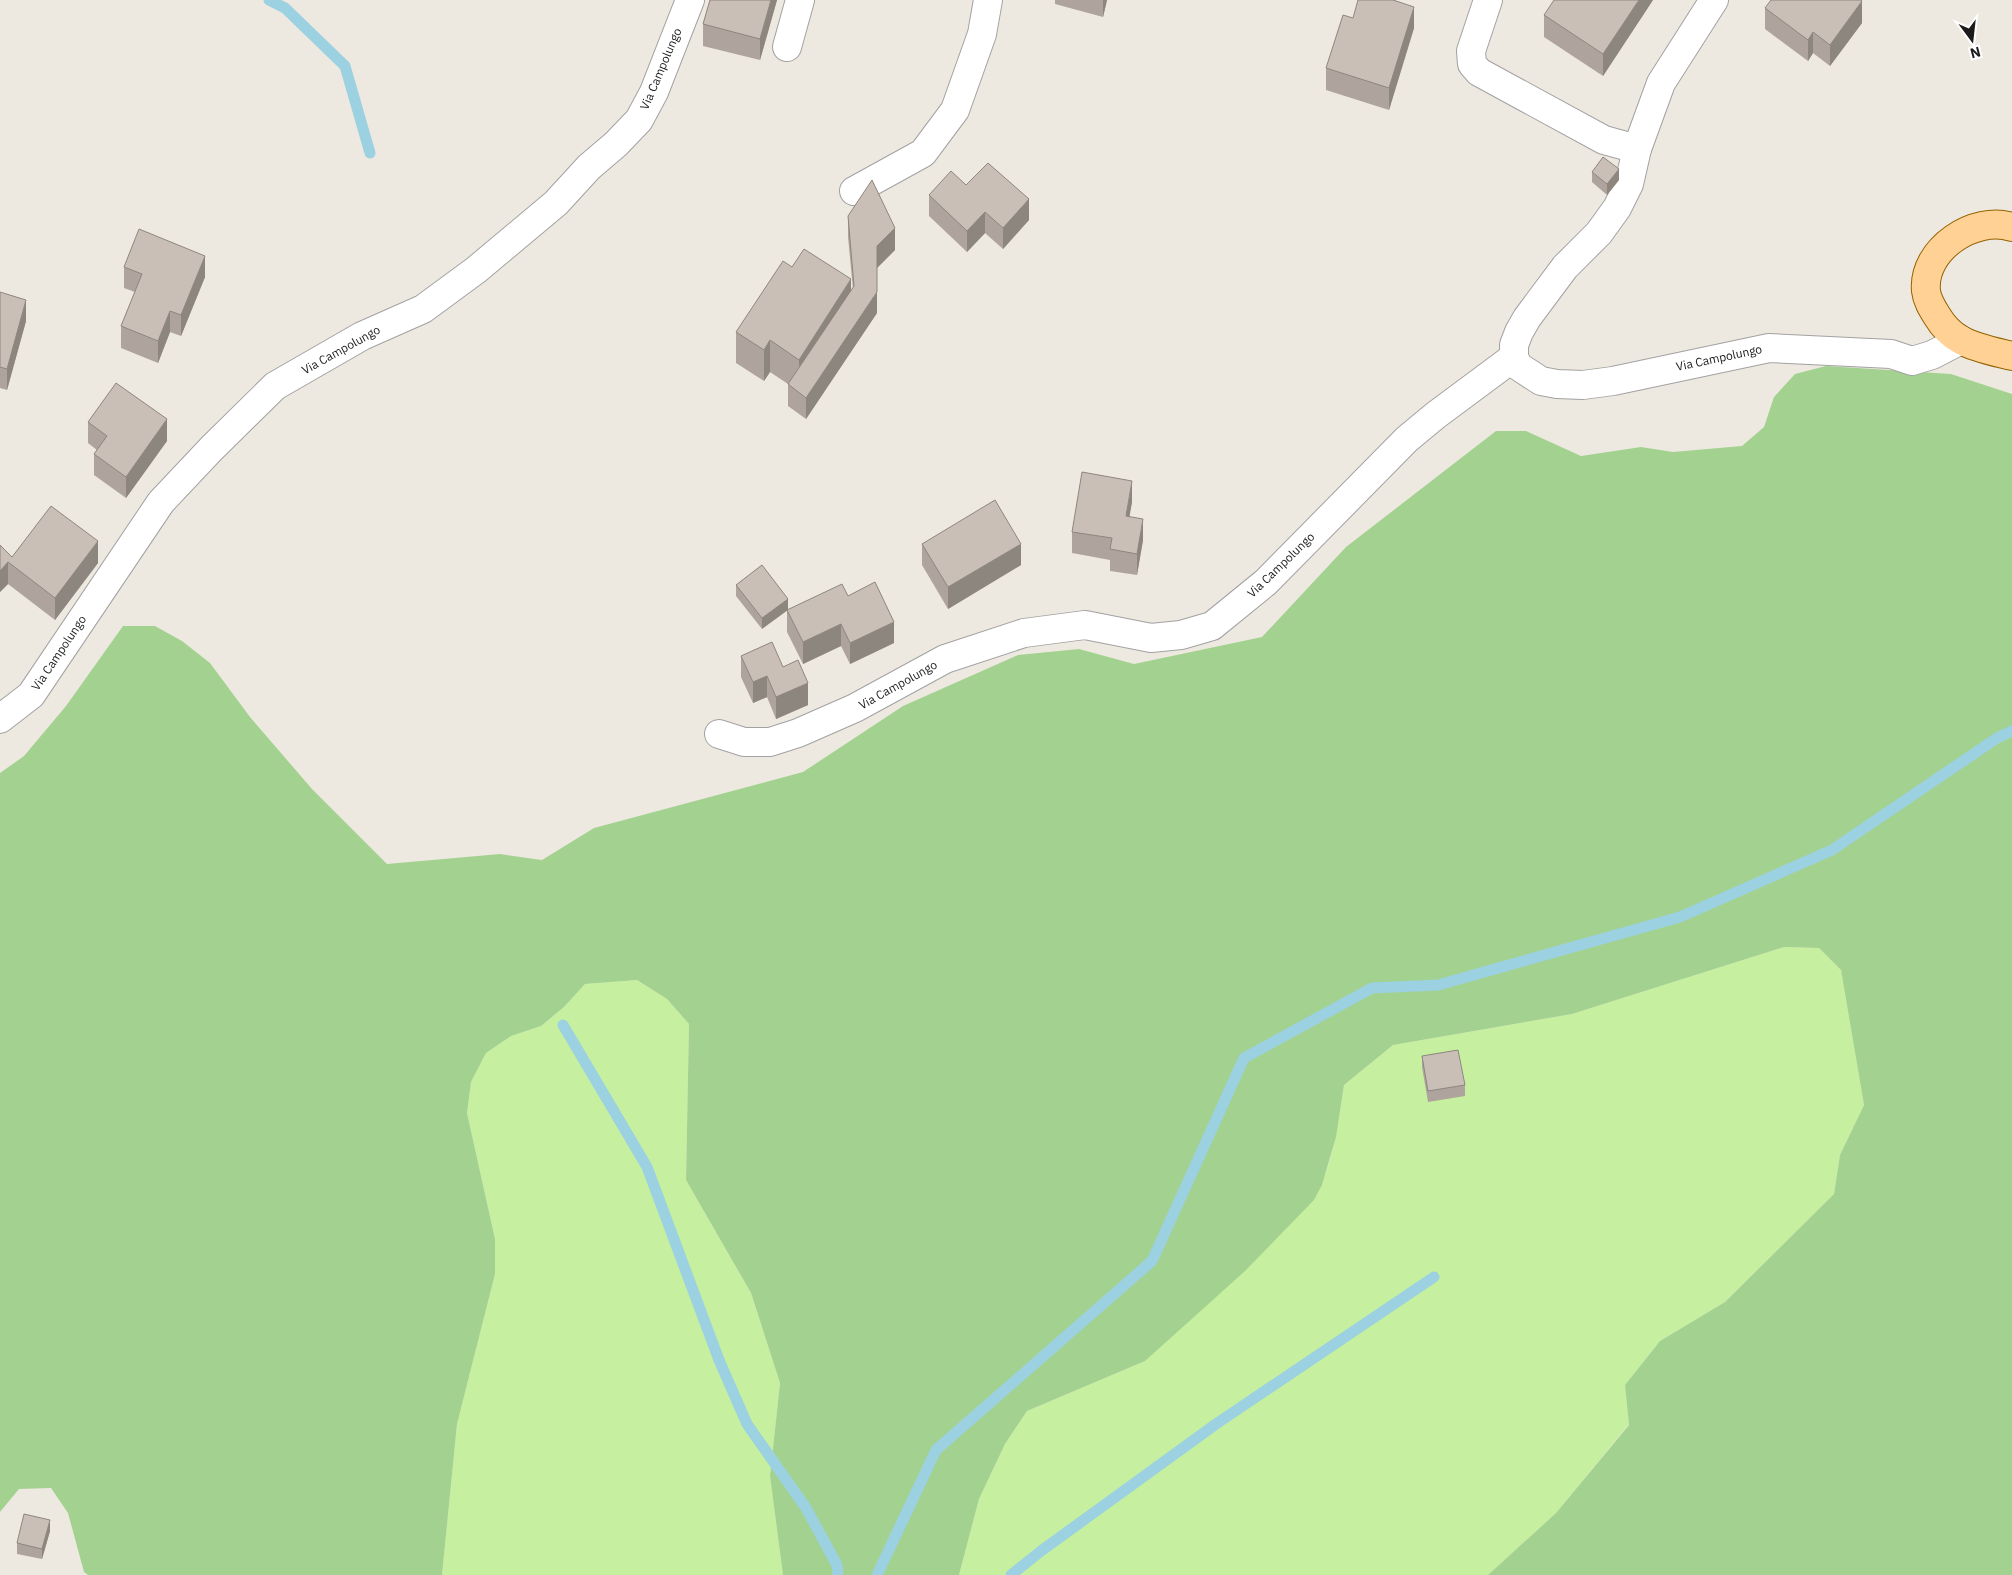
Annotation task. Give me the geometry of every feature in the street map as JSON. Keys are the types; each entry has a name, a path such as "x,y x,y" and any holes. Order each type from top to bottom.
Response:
{"main road":[{"path":"2012,227 1988,225 1970,228 1956,237 1942,248 1934,262 1928,275 1926,291 1931,306 1943,327 1961,340 2012,356"}],"street":[{"name":"Via Campolungo","path":"0,719 31,695 160,502 275,386 362,336 423,309 476,270 556,203 589,167 616,144 639,120 654,92 690,0"},
{"path":"787,47 800,0"},
{"path":"854,191 923,153 955,110 982,34 988,0"},
{"path":"1488,0 1470,51 1472,64 1480,72 1604,140 1638,149"},
{"path":"1514,357 1514,345 1527,318 1565,268 1599,234 1617,208 1630,184 1638,149 1661,83 1714,0"},
{"name":"Via Campolungo","path":"719,734 744,742 770,742 798,733 855,708 945,659 1024,633 1085,625 1151,638 1180,634 1212,626 1266,582 1341,504 1407,440 1436,415 1514,357 1518,366 1541,381 1584,385 1613,381 1769,348 1891,354 1912,361 1932,355 1961,340"}],"green space":[{"path":"1826,366 1951,374 2012,394 2012,1575 1488,1575 1556,1513 1629,1425 1625,1385 1660,1341 1725,1302 1834,1194 1840,1155 1864,1105 1841,970 1819,948 1784,947 1572,1014 1393,1045 1344,1085 1336,1137 1322,1185 1314,1200 1245,1271 1145,1361 1027,1411 1005,1444 979,1499 959,1575 783,1575 770,1476 780,1383 751,1293 686,1180 689,1024 667,999 637,980 585,984 564,1007 541,1026 511,1036 486,1053 471,1082 467,1113 495,1239 495,1274 457,1424 442,1575 88,1575 84,1572 68,1513 51,1488 19,1489 0,1512 0,773 24,756 66,706 123,626 155,626 182,641 210,663 250,717 312,789 387,864 500,854 542,860 594,828 803,772 903,706 1018,655 1079,649 1134,664 1262,637 1346,547 1496,431 1526,431 1581,456 1641,447 1673,452 1742,446 1764,427 1774,397 1795,374"},
{"path":"1784,947 1819,948 1841,970 1864,1105 1840,1155 1834,1194 1725,1302 1660,1341 1625,1385 1629,1424 1556,1513 1488,1575 959,1575 979,1499 1005,1444 1027,1411 1145,1361 1314,1200 1330,1159 1344,1085 1393,1045 1572,1014"},
{"path":"637,980 667,999 689,1024 686,1180 751,1293 780,1383 770,1476 783,1575 442,1575 457,1424 495,1274 495,1239 467,1113 471,1082 486,1053 511,1036 541,1026 564,1007 585,984"}],"building":[{"path":"710,0 771,0 760,39 703,24"},
{"path":"1358,0 1393,0 1414,7 1389,88 1326,68 1343,15 1353,18"},
{"path":"1554,0 1639,0 1603,54 1544,15"},
{"path":"1771,0 1862,1 1830,45 1813,32 1808,40 1765,8"},
{"path":"1603,157 1619,169 1607,184 1592,172"},
{"path":"988,163 1029,199 1003,228 985,212 967,231 929,195 951,171 966,185"},
{"path":"872,180 895,228 877,246 877,292 806,398 788,384 854,286 848,216"},
{"path":"139,229 205,256 181,315 170,311 158,341 121,326 142,274 124,267"},
{"path":"804,249 851,279 799,360 770,340 764,350 736,332 783,261 792,267"},
{"path":"0,292 26,300 7,369 0,367"},
{"path":"116,383 167,419 126,477 94,454 107,436 88,422"},
{"path":"1082,472 1132,481 1126,516 1143,519 1137,554 1110,549 1112,538 1072,532"},
{"path":"995,500 1021,544 948,587 922,544"},
{"path":"51,506 98,541 55,598 8,562 0,571 0,545 12,557"},
{"path":"762,565 788,599 762,618 736,585"},
{"path":"875,582 894,622 850,643 841,624 803,642 787,610 842,584 848,596"},
{"path":"772,642 783,667 798,660 808,683 776,697 767,676 753,682 741,656"},
{"path":"1458,1050 1465,1085 1428,1091 1422,1056"},
{"path":"24,1514 50,1520 42,1549 17,1543"}],"waterway":[{"path":"269,0 285,8 345,66 370,153"},
{"path":"877,1575 936,1450 1152,1261 1244,1058 1372,988 1438,985 1680,917 1832,850 1997,738 2012,731"},
{"path":"563,1025 647,1167 719,1360 747,1424 806,1508 837,1565 838,1575"},
{"path":"1011,1575 1041,1551 1216,1424 1434,1277"}]}
